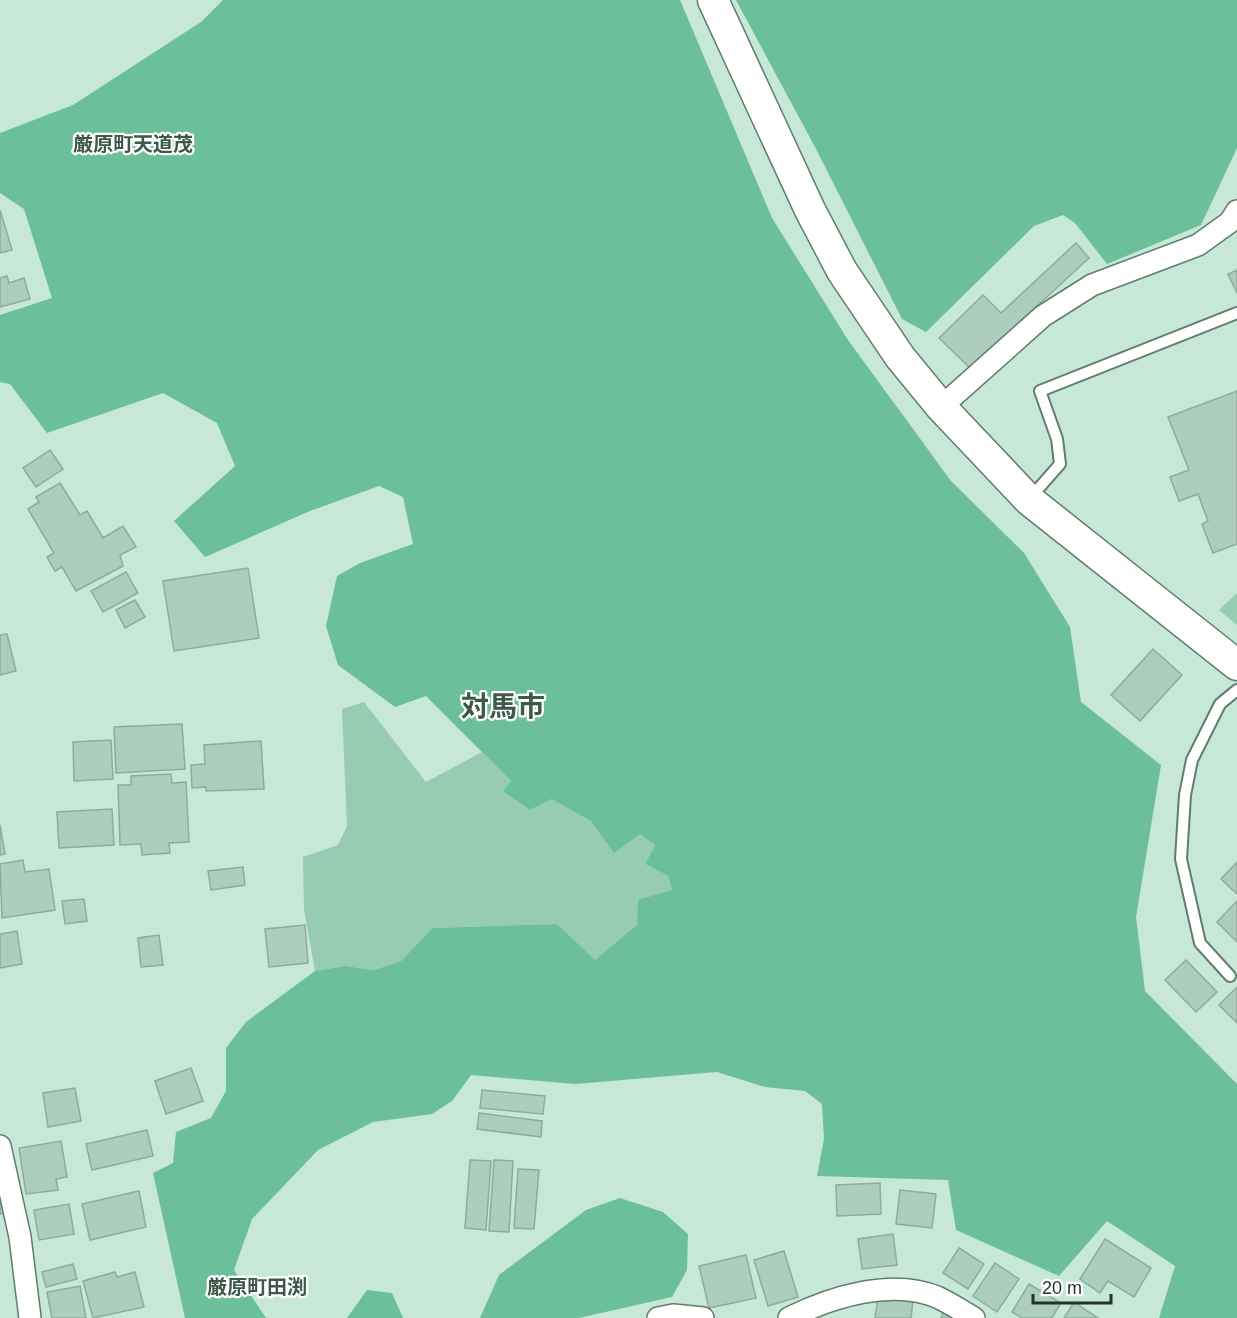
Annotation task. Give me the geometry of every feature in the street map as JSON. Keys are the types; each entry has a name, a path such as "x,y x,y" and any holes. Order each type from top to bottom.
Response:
{"street":[{"path":"713,0 810,210 842,271 900,357 941,407 1029,500 1237,665"},
{"path":"941,407 1043,315 1092,285 1198,245 1230,222 1237,212"},
{"path":"0,1146 20,1237 30,1318"},
{"path":"789,1318 839,1298 887,1289 913,1290 937,1297 974,1318"},
{"path":"658,1318 673,1315 703,1318"}],"lane":[{"path":"1029,500 1060,464 1057,439 1040,391 1237,313"},
{"path":"1230,976 1200,943 1181,859 1185,795 1192,760 1221,704 1237,690"}],"green space":[{"path":"223,0 680,0 772,218 848,340 951,481 1024,553 1070,627 1081,702 1161,765 1136,917 1145,991 1237,1084 1237,1318 1159,1318 1175,1266 1107,1221 1059,1276 956,1230 948,1180 817,1176 824,1139 822,1104 805,1091 765,1087 717,1072 575,1084 471,1075 452,1101 432,1114 373,1122 318,1150 252,1219 234,1270 266,1318 185,1318 153,1173 173,1163 176,1132 211,1118 226,1091 226,1048 246,1022 315,971 345,966 374,970 401,961 433,928 557,924 595,960 637,925 638,900 672,890 668,876 645,864 655,845 640,834 614,853 591,821 552,799 530,810 503,791 511,781 426,696 395,707 338,665 326,626 337,576 360,563 413,544 403,497 379,486 310,511 205,557 174,521 235,466 217,423 163,393 47,433 10,384 0,382 0,315 52,298 24,209 0,193 0,133 73,105 201,22"},
{"path":"736,0 1237,0 1237,148 1201,225 1107,264 1075,223 1063,215 1034,226 926,332 902,319 815,147"},
{"path":"1237,593 1237,625 1219,610"},
{"path":"364,702 426,782 482,752 511,781 504,791 530,810 552,799 639,833 655,845 645,864 668,876 672,891 638,925 595,960 556,924 434,928 401,961 374,970 345,966 315,971 304,909 303,857 338,845 347,826 342,709"},
{"path":"620,1198 663,1212 688,1234 687,1270 672,1297 579,1318 480,1318 499,1275 586,1210"},
{"path":"367,1290 392,1293 403,1318 347,1318"}],"building":[{"path":"0,210 12,250 0,253"},
{"path":"1076,243 1089,258 970,368 939,338 983,295 1001,313"},
{"path":"1237,270 1237,293 1228,274"},
{"path":"7,276 9,283 24,278 30,299 0,307 0,278"},
{"path":"1237,391 1237,544 1213,553 1202,524 1208,521 1198,494 1179,501 1170,477 1189,470 1168,417"},
{"path":"50,450 63,469 36,487 23,468"},
{"path":"60,483 80,515 87,511 103,538 123,526 136,547 120,555 123,566 76,591 62,567 55,571 47,557 54,553 28,509 39,502 36,497"},
{"path":"248,568 259,638 174,651 163,581"},
{"path":"126,572 138,593 103,612 91,591"},
{"path":"135,600 145,617 125,628 116,610"},
{"path":"7,634 16,671 0,675 0,635"},
{"path":"1153,649 1182,675 1140,721 1111,695"},
{"path":"182,724 185,769 116,773 114,727"},
{"path":"111,740 113,779 74,781 73,742"},
{"path":"261,741 264,789 206,791 206,787 192,788 191,765 205,764 204,745"},
{"path":"171,774 172,783 186,782 189,842 169,843 170,853 142,855 141,844 120,845 118,785 131,785 131,776"},
{"path":"112,809 114,845 59,848 57,812"},
{"path":"0,825 5,854 0,855"},
{"path":"23,860 25,872 49,869 55,910 2,918 0,864"},
{"path":"1237,862 1237,894 1221,879"},
{"path":"243,867 245,885 211,890 208,871"},
{"path":"84,899 87,921 65,924 62,901"},
{"path":"1237,901 1237,942 1217,922"},
{"path":"305,925 308,963 269,967 265,929"},
{"path":"17,931 22,964 0,968 0,934"},
{"path":"159,935 163,965 141,967 138,938"},
{"path":"1186,960 1217,992 1196,1012 1165,980"},
{"path":"1237,987 1237,1023 1219,1005"},
{"path":"191,1068 203,1101 166,1114 155,1081"},
{"path":"75,1088 81,1121 48,1127 43,1093"},
{"path":"482,1090 545,1096 543,1114 480,1108"},
{"path":"479,1113 542,1121 541,1137 477,1129"},
{"path":"147,1130 153,1156 92,1170 86,1144"},
{"path":"61,1141 67,1177 56,1179 58,1190 26,1194 19,1148"},
{"path":"470,1160 491,1161 486,1230 465,1228"},
{"path":"494,1160 513,1161 509,1232 489,1231"},
{"path":"518,1169 539,1170 534,1229 514,1228"},
{"path":"880,1183 881,1214 837,1216 836,1185"},
{"path":"900,1190 936,1194 932,1228 896,1224"},
{"path":"139,1191 146,1227 90,1240 82,1204"},
{"path":"0,1199 4,1213 0,1214"},
{"path":"69,1204 74,1234 39,1240 34,1210"},
{"path":"893,1234 897,1265 862,1269 858,1239"},
{"path":"1105,1239 1151,1268 1134,1297 1108,1281 1100,1293 1080,1279"},
{"path":"959,1248 984,1264 968,1289 943,1273"},
{"path":"784,1251 798,1297 768,1306 754,1260"},
{"path":"746,1255 756,1298 709,1308 699,1266"},
{"path":"995,1263 1019,1279 997,1312 973,1296"},
{"path":"73,1264 77,1279 46,1287 42,1272"},
{"path":"115,1272 117,1277 135,1272 144,1307 93,1318 83,1281"},
{"path":"1029,1284 1061,1303 1052,1318 1022,1318 1012,1312"},
{"path":"80,1286 86,1318 52,1318 47,1292"},
{"path":"878,1297 913,1301 911,1318 875,1318"},
{"path":"1074,1302 1098,1318 1064,1318"},
{"path":"944,1311 961,1318 941,1318"}],"district":[{"name":"厳原町天道茂","path":"133,144"},
{"name":"対馬市","path":"503,706"},
{"name":"厳原町田渕","path":"257,1287"}]}
